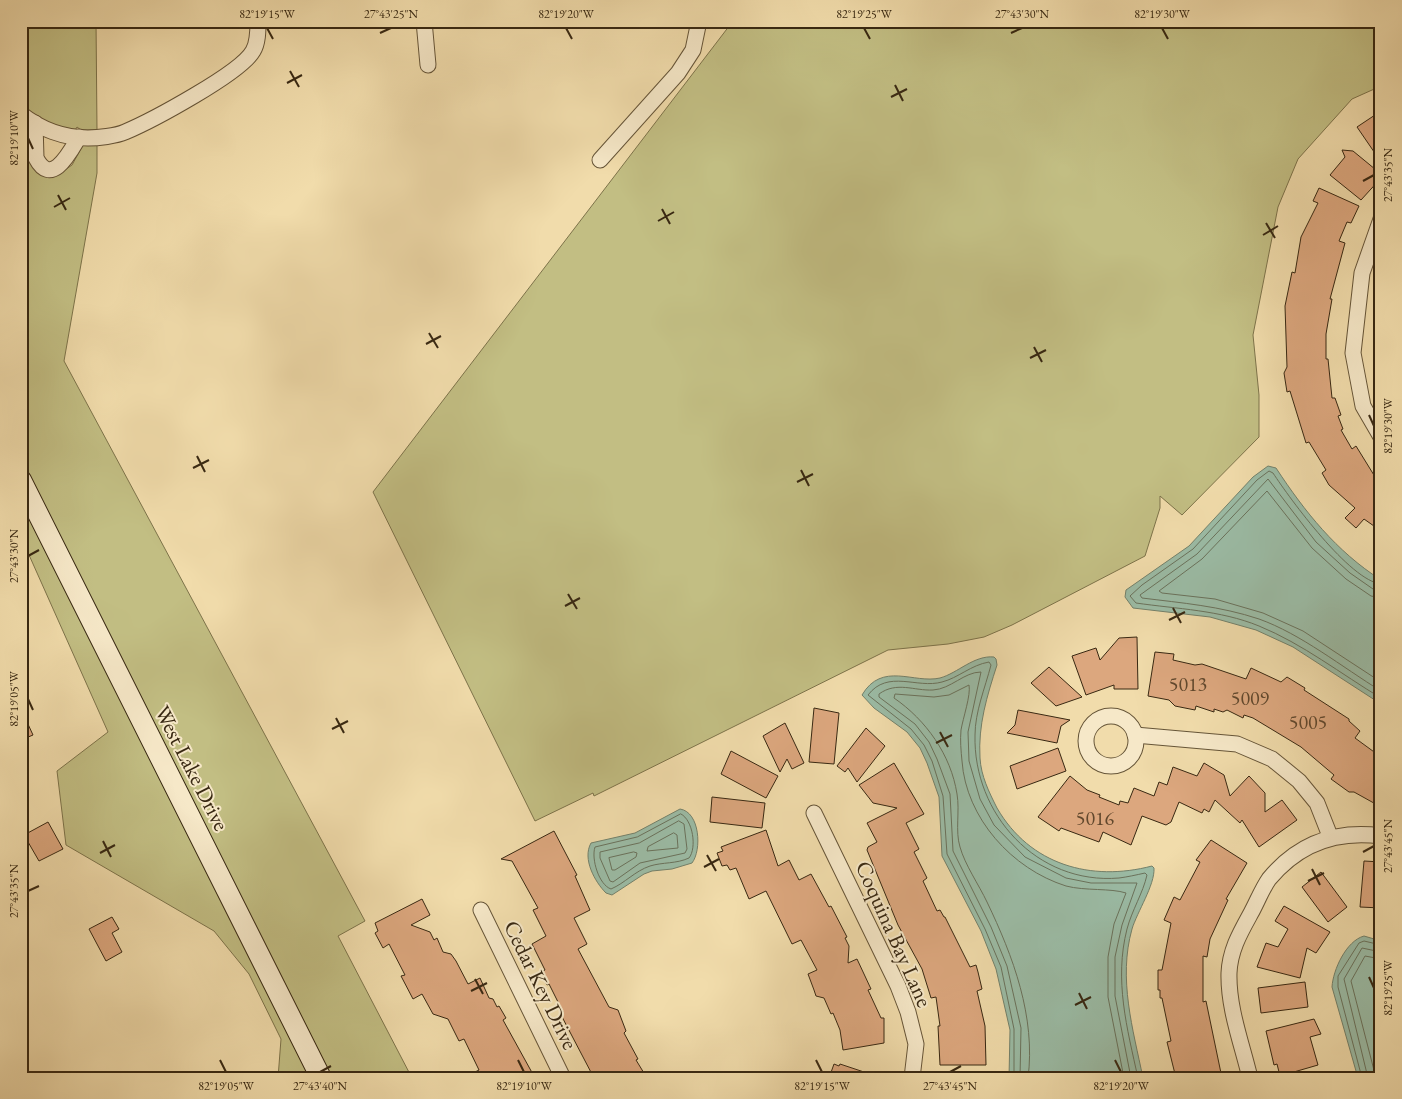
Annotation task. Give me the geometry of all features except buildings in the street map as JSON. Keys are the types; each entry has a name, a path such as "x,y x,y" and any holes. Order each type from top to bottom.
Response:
{"street":[{"path":"21,114 35,123 66,136 89,138 124,133 220,80 241,64 253,51 258,21"},
{"path":"424,21 428,66"},
{"path":"600,160 678,73 693,50 699,21"},
{"path":"35,123 36,158 46,168 63,164 79,137"},
{"path":"1381,219 1362,273 1353,353 1363,406 1381,437"},
{"name":"West Lake Drive","path":"21,480 321,1078"},
{"path":"1136,735 1237,744 1272,759 1299,781 1317,803 1330,836"},
{"name":"Coquina Bay Lane","path":"814,813 898,986 908,1012 916,1044 912,1078"},
{"path":"1250,1078 1229,994 1229,971 1234,944 1268,880 1284,864 1330,836 1349,834 1381,836"},
{"name":"Cedar Key Drive","path":"481,910 563,1078"}],"shaded area":[{"path":"21,21 96,21 97,130 81,130 77,127 75,130 60,127 39,118 21,105"},
{"path":"733,21 1381,21 1381,86 1352,99 1298,159 1278,207 1253,335 1259,395 1259,437 1182,515 1160,496 1160,508 1145,556 1012,625 984,637 948,644 888,650 594,796 593,793 535,821 373,492"},
{"path":"21,122 28,127 29,159 37,171 59,174 72,165 83,145 97,144 97,173 64,361 365,921 338,936 412,1078 328,1078 21,465"},
{"path":"21,494 314,1078 278,1078 281,1039 249,974 214,931 66,845 57,771 108,732 21,537"}],"water":[{"path":"1268,466 1276,468 1322,530 1365,569 1381,580 1381,704 1293,647 1256,630 1210,617 1133,608 1125,597 1126,590 1189,546 1253,477"},
{"path":"994,657 997,665 982,722 980,758 988,790 997,808 1011,828 1044,856 1085,870 1107,872 1152,866 1154,868 1152,882 1132,929 1126,966 1128,1004 1143,1078 1009,1078 1010,1030 996,969 981,931 942,856 939,797 927,763 920,748 907,732 874,708 862,695 870,685 879,679 889,676 940,678 973,661"},
{"path":"680,809 692,817 697,832 697,849 692,863 672,869 652,871 644,874 612,895 606,893 591,870 588,856 591,843 635,833"},
{"path":"1364,936 1381,941 1381,1078 1358,1078 1332,987 1338,965 1346,950 1357,939"}]}
